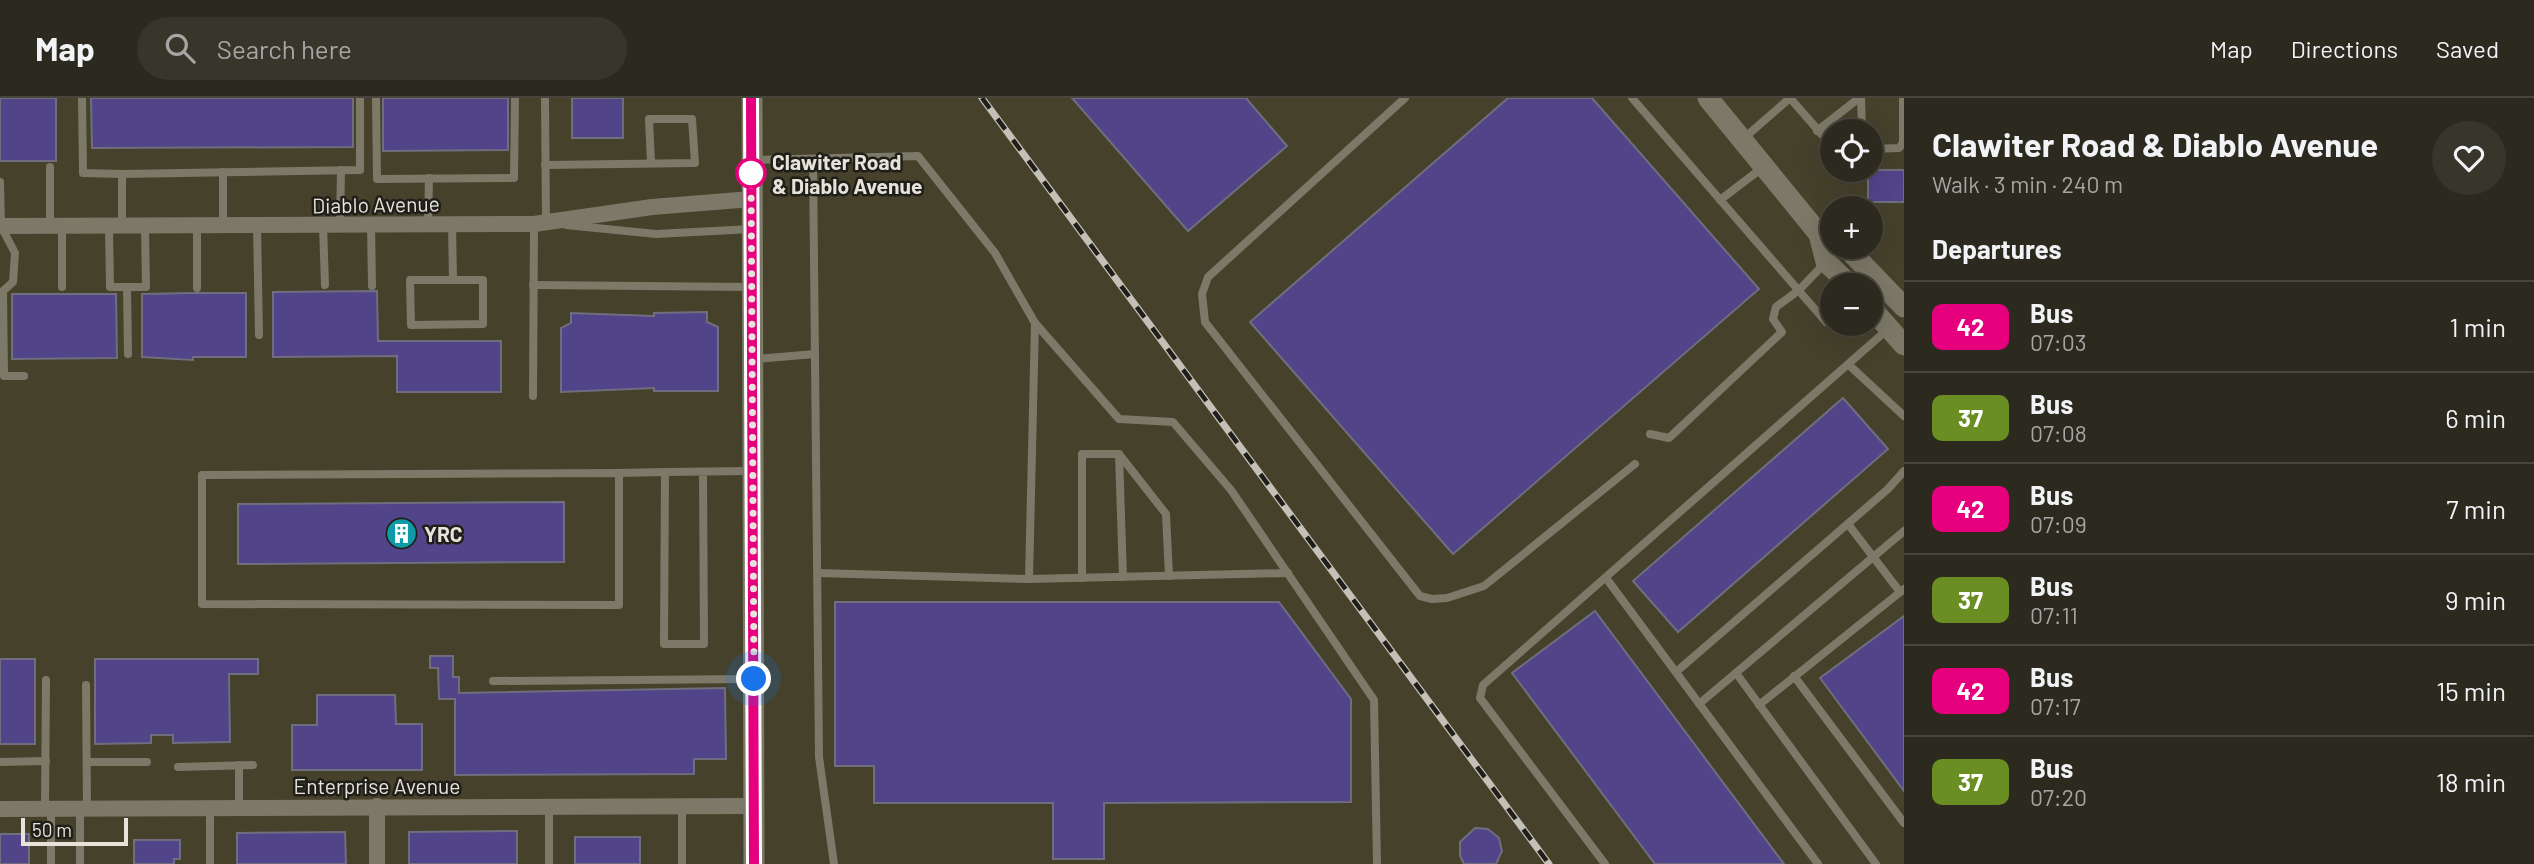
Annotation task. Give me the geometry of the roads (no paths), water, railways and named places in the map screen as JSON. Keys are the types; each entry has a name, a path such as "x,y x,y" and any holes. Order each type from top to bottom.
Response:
{"street":[{"path":"751,98 754,864"},
{"path":"1707,98 1820,230"},
{"name":"Diablo Avenue","path":"1,226 116,228 539,223 652,207 751,199"},
{"path":"1826,259 1837,273"},
{"path":"1858,259 1904,307"},
{"path":"1883,321 1904,345"},
{"path":"377,806 377,864"},
{"name":"Enterprise Avenue","path":"0,809 753,806"}],"lane":[{"path":"82,98 83,173 122,174 360,170 360,98"},
{"path":"376,98 377,179 514,178 514,98"},
{"path":"533,396 533,285 545,165 545,98"},
{"path":"1405,98 1208,277 1202,294 1205,322 1420,596 1432,599 1447,598 1484,586 1635,464"},
{"path":"1632,98 1820,315"},
{"path":"1743,139 1790,98 1820,134"},
{"path":"1817,131 1860,98"},
{"path":"1860,98 1861,119"},
{"path":"1883,149 1899,148 1903,144 1903,98"},
{"path":"545,165 695,163 692,119 649,119 651,163"},
{"path":"751,160 813,161 918,156 995,253 1035,323 1119,419 1173,422 1231,490 1374,700 1377,864"},
{"path":"813,161 819,757 834,864"},
{"path":"1720,200 1764,166"},
{"path":"50,167 62,287"},
{"path":"340,225 341,170"},
{"path":"223,172 223,226"},
{"path":"122,174 110,288 146,288 145,227"},
{"path":"428,224 429,178"},
{"path":"0,182 1,226 15,253 13,282 1,291 4,376 24,376"},
{"path":"539,223 656,234 752,229"},
{"path":"452,224 453,280"},
{"path":"257,225 259,335"},
{"path":"323,225 325,285"},
{"path":"371,225 372,286"},
{"path":"197,226 197,288"},
{"path":"1650,435 1669,438 1782,332 1773,314 1776,307 1799,290 1826,262"},
{"path":"410,280 453,280 483,280 483,324 411,324 410,280"},
{"path":"533,285 752,287"},
{"path":"127,288 128,354"},
{"path":"1029,579 1035,323"},
{"path":"1605,864 1480,698 1483,685 1889,328"},
{"path":"754,359 815,354"},
{"path":"1849,365 1904,416"},
{"path":"1082,578 1082,454 1119,454"},
{"path":"1119,454 1166,514 1169,576"},
{"path":"1119,454 1123,577"},
{"path":"619,472 619,605 202,604 202,475 753,471"},
{"path":"1676,672 1848,524 1904,471"},
{"path":"665,472 664,644 704,644 703,472"},
{"path":"1759,705 1902,591 1848,524"},
{"path":"1699,704 1904,531"},
{"path":"818,573 1029,579 1288,573"},
{"path":"1606,578 1818,864"},
{"path":"1736,673 1876,864"},
{"path":"1794,676 1904,823"},
{"path":"493,681 754,679"},
{"path":"46,680 46,761 51,864"},
{"path":"80,864 87,762 86,685"},
{"path":"0,762 46,761"},
{"path":"87,762 147,762"},
{"path":"239,765 239,807"},
{"path":"178,767 253,765"},
{"path":"549,805 549,864"},
{"path":"682,805 682,864"},
{"path":"210,807 210,864"}],"railway":[{"path":"982,98 1549,864"}],"place":[{"name":"Clawiter Road & Diablo Avenue","path":"751,173"},
{"name":"YRC","path":"401,533"}]}
